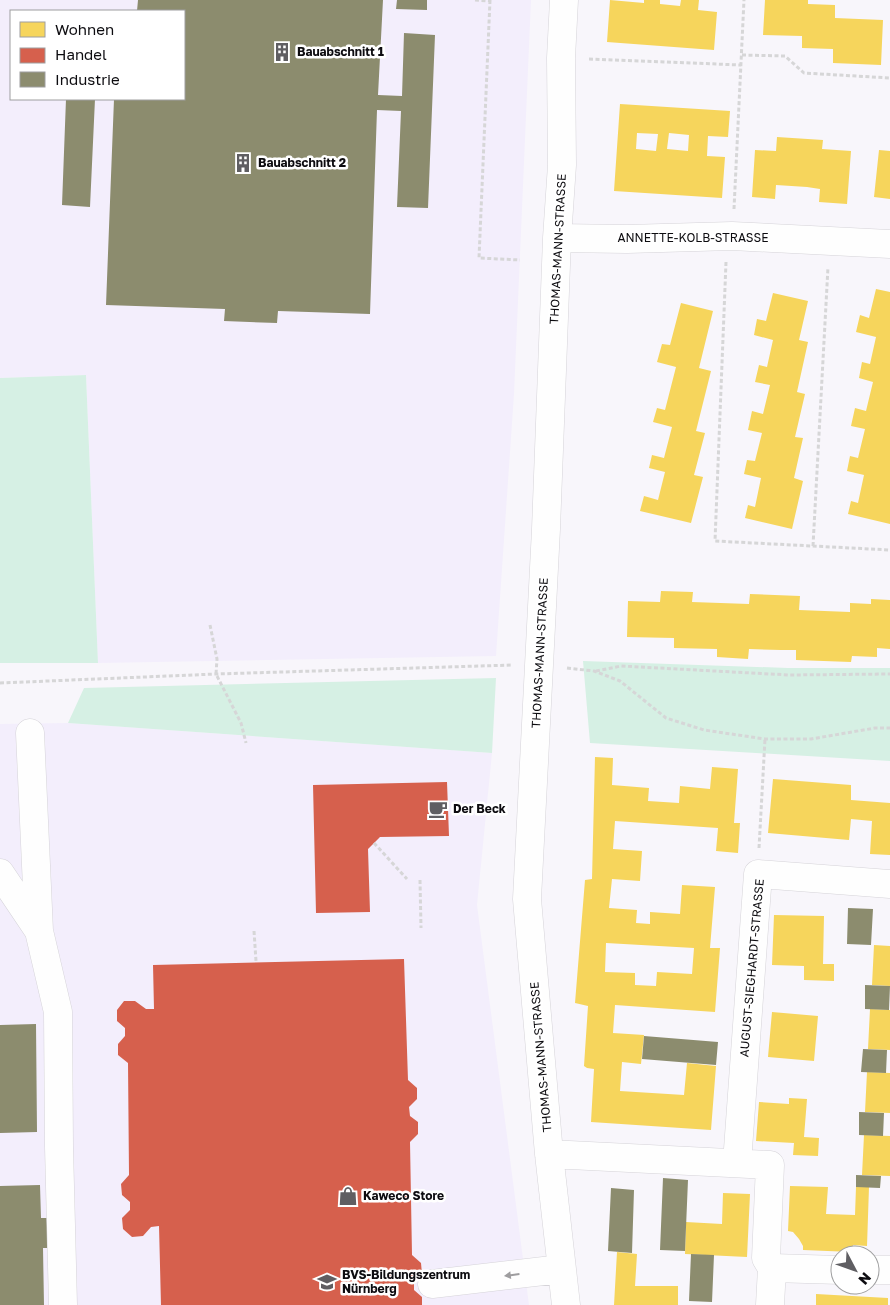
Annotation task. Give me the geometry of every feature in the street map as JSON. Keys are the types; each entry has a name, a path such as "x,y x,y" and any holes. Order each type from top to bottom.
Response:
{"street":[{"name":"THOMAS-MANN-STRASSE","path":"564,0 561,58 562,165 557,238 527,899 549,1154 566,1305"},
{"name":"ANNETTE-KOLB-STRASSE","path":"557,238 627,239 730,236 890,244"},
{"path":"30,733 39,931 58,1012 59,1146 64,1305"},
{"path":"0,873 39,931"},
{"name":"AUGUST-SIEGHARDT-STRASSE","path":"737,1163 758,874 890,884"},
{"path":"549,1154 770,1165 766,1258 772,1268 770,1305"},
{"path":"772,1268 830,1270"},
{"path":"432,1284 561,1269"}],"path":[{"path":"475,0 490,0 479,258 520,260"},
{"path":"744,0 715,541 890,550"},
{"path":"742,55 785,56 804,73 890,78"},
{"path":"561,58 741,65"},
{"path":"813,546 830,241"},
{"path":"210,625 217,659 216,674 241,723 246,743"},
{"path":"0,683 538,664"},
{"path":"890,674 789,674 621,666 594,671 620,681 666,718 704,730 765,739 811,739 875,728 890,728"},
{"path":"758,874 765,739"},
{"path":"374,843 407,879"},
{"path":"420,880 421,928"},
{"path":"254,932 256,961"}],"shaded area":[{"path":"0,0 531,0 514,394 496,656 98,663 86,375 0,378"},
{"path":"68,723 492,753 477,905 529,1305 0,1305 0,724"}],"green space":[{"path":"86,375 98,663 0,663 0,378"},
{"path":"583,661 788,668 890,668 890,761 590,743"},
{"path":"496,678 492,753 68,723 84,688"}],"building: Wohnen":[{"path":"610,0 644,3 644,0 660,0 660,4 680,6 681,0 699,0 698,10 717,12 714,50 607,42"},
{"path":"765,0 808,0 808,4 835,5 835,18 883,20 881,65 833,63 833,49 802,48 802,36 763,35"},
{"path":"620,104 730,111 728,137 708,136 707,156 725,157 722,198 614,191","holes":["637,133 658,134 656,151 636,149","669,133 689,135 688,151 667,149"]},
{"path":"777,137 823,140 822,149 851,151 847,204 819,202 820,189 807,187 776,185 775,199 752,197 755,150 776,151"},
{"path":"879,150 890,151 890,199 874,197"},
{"path":"876,289 890,292 890,524 848,514 851,501 858,503 864,475 847,471 850,456 858,458 865,429 851,426 855,408 866,411 873,382 859,378 862,362 870,364 876,337 856,332 860,315 869,318"},
{"path":"773,293 808,301 799,340 808,342 797,392 805,394 795,437 803,438 794,478 803,481 792,529 745,518 748,505 755,507 761,478 744,474 747,460 755,461 762,433 748,430 752,411 763,414 770,385 755,382 759,365 767,367 773,340 754,335 757,319 766,321"},
{"path":"681,303 713,311 699,368 711,371 696,431 705,433 694,475 703,477 691,523 640,511 644,496 658,500 665,472 649,468 652,455 664,458 672,427 653,422 657,408 665,410 676,367 657,362 662,344 670,345"},
{"path":"661,591 693,592 692,602 749,604 750,594 800,596 799,610 850,612 850,603 871,604 871,599 890,600 890,649 877,648 877,657 852,656 851,662 796,660 796,650 749,649 748,659 717,657 717,649 674,648 674,638 627,637 628,601 660,602"},
{"path":"595,757 613,758 612,785 649,788 648,801 679,803 680,786 710,789 712,767 738,769 734,823 740,823 738,853 716,851 718,828 615,821 613,849 642,851 640,881 612,879 609,908 637,910 636,923 650,924 650,912 680,914 682,885 715,887 710,948 720,948 715,1012 615,1005 613,1033 644,1035 641,1064 622,1062 620,1091 684,1095 687,1063 716,1066 711,1130 591,1122 594,1069 584,1066 588,1006 575,1003 585,880 592,879","holes":["606,943 694,948 692,974 657,972 656,986 635,985 635,973 605,972"]},
{"path":"773,779 851,785 851,800 890,803 890,855 870,854 872,821 851,819 849,840 768,833"},
{"path":"774,915 824,916 823,964 834,964 834,981 804,980 804,966 772,965"},
{"path":"874,945 890,946 890,986 872,985"},
{"path":"870,1009 890,1010 890,1050 868,1049"},
{"path":"772,1012 818,1016 814,1061 768,1057"},
{"path":"867,1072 890,1073 890,1113 865,1112"},
{"path":"789,1098 807,1099 804,1137 819,1138 818,1156 793,1155 794,1143 756,1141 759,1102 789,1104"},
{"path":"864,1135 890,1136 890,1176 862,1175"},
{"path":"790,1186 828,1187 826,1214 855,1215 856,1187 869,1187 867,1245 830,1245 830,1251 803,1250 799,1239 793,1232 788,1231"},
{"path":"723,1193 750,1194 747,1257 685,1254 686,1222 722,1224"},
{"path":"617,1252 637,1254 635,1286 678,1286 678,1305 614,1305"},
{"path":"816,1294 888,1298 888,1305 816,1305"}],"building: Handel":[{"path":"447,782 449,836 380,837 368,849 370,912 316,913 313,785"},
{"path":"404,959 408,1080 417,1088 417,1099 409,1107 410,1116 418,1122 418,1134 410,1142 412,1255 421,1263 422,1274 414,1282 414,1290 422,1297 422,1305 161,1305 159,1226 151,1227 143,1236 132,1237 123,1229 122,1218 130,1210 130,1202 122,1195 121,1184 129,1175 128,1063 118,1055 118,1044 125,1036 125,1028 117,1021 117,1010 124,1001 135,1001 146,1009 154,1009 153,965"}],"building: Industrie":[{"name":"Bauabschnitt 2","path":"138,0 383,0 378,95 402,96 404,33 435,35 428,208 397,207 401,111 377,110 370,314 278,311 277,323 224,321 225,309 106,305 114,100 185,100 185,10 137,10"},
{"path":"397,0 427,0 427,10 396,9"},
{"path":"66,100 95,100 90,207 62,205"},
{"path":"848,908 873,909 871,945 847,944"},
{"path":"865,985 890,986 889,1010 865,1009"},
{"path":"36,1024 37,1132 0,1133 0,1025"},
{"path":"644,1036 718,1042 716,1065 642,1059"},
{"path":"863,1049 887,1050 886,1073 861,1072"},
{"path":"859,1112 884,1113 883,1136 859,1135"},
{"path":"856,1175 881,1176 880,1188 856,1187"},
{"path":"663,1178 688,1180 685,1251 660,1250"},
{"path":"40,1185 41,1218 54,1218 55,1248 43,1248 44,1305 0,1305 0,1186"},
{"path":"611,1188 634,1190 632,1253 608,1251"},
{"path":"691,1254 714,1255 712,1302 689,1301"}],"place":[{"name":"Bauabschnitt 1","path":"282,52"},
{"name":"Bauabschnitt 2","path":"243,163"},
{"name":"Der Beck","path":"438,809"},
{"name":"Kaweco Store","path":"348,1196"},
{"name":"BVS-Bildungszentrum Nürnberg","path":"327,1282"}]}
